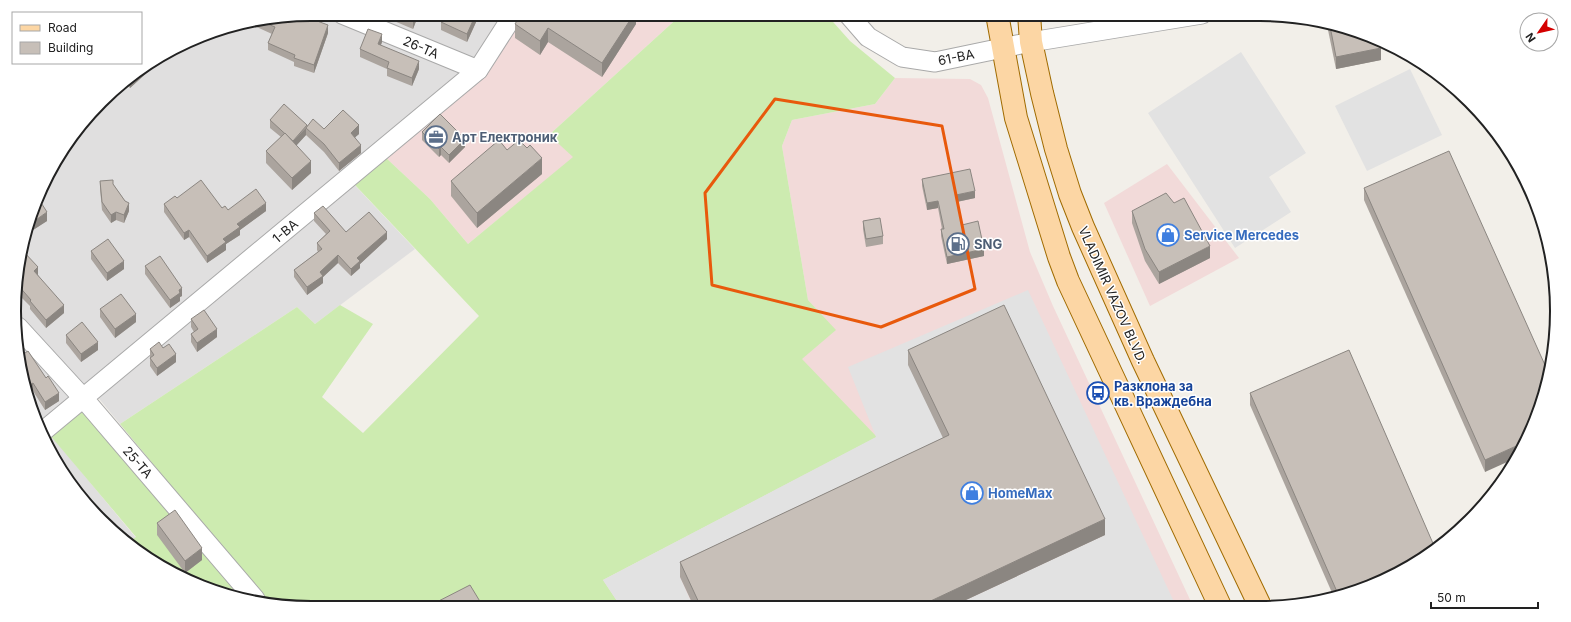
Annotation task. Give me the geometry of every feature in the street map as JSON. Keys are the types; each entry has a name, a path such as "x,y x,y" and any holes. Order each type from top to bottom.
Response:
{"main road":[{"path":"998,21 1016,118 1064,269 1218,601"},
{"name":"VLADIMIR VAZOV BLVD.","path":"1030,21 1031,42 1042,92 1056,149 1070,194 1142,361 1258,601"}],"street":[{"name":"26-ТА","path":"359,21 478,70"},
{"name":"1-ВА","path":"46,429 478,70 510,21"},
{"name":"61-ВА","path":"854,21 868,37 902,57 935,62 1031,42 1159,21"},
{"name":"25-ТА","path":"22,330 84,399 251,594"}],"highlighted area":[{"path":"775,99 942,126 975,289 881,327 712,285 705,193"}],"shaded area":[{"path":"311,21 510,21 478,70 348,178 415,249 315,324 297,307 120,424 96,395 50,434 136,538 133,540 93,502 81,488 60,456 36,404 23,349 21,311 23,273 31,236 36,218 51,183 60,166 81,134 120,93 150,70 200,43 236,31 273,23"},
{"path":"517,21 674,21 549,135 574,157 468,244 430,199 385,157"},
{"path":"1241,52 1306,153 1269,177 1291,212 1235,248 1148,113"},
{"path":"1410,69 1442,135 1367,171 1335,106"},
{"path":"895,78 970,79 981,85 988,98 1030,252 1053,306 1191,601 617,601 603,580 876,437 801,359 835,330 808,300 782,146 792,120 875,104"},
{"path":"1167,164 1239,258 1150,306 1104,203"},
{"path":"1028,290 1174,601 964,601 1105,535 949,451 680,577 691,601 617,601 603,580 876,437 848,367"}],"green space":[{"path":"674,21 832,21 850,41 895,78 875,104 792,120 782,146 808,300 836,330 802,359 877,437 603,580 617,601 311,601 273,599 263,597 120,424 297,307 315,324 340,305 373,324 322,397 363,433 479,316 355,185 385,157 430,199 468,244 573,157 549,135"},
{"path":"84,399 251,594 218,586 200,579 166,562 134,541 132,540 136,537 49,434"}],"building":[{"path":"317,21 328,25 314,65 294,58 295,55 268,43 275,27 268,24"},
{"path":"442,21 473,21 467,34"},
{"path":"517,21 629,21 602,63 548,28 540,41 515,24"},
{"path":"368,29 382,34 378,44 419,61 412,78 387,68 389,62 360,49"},
{"path":"1331,30 1353,36 1381,48 1336,57"},
{"path":"284,104 307,125 293,141 270,120"},
{"path":"343,110 359,125 351,133 361,145 339,163 324,144 306,128 313,119 324,129"},
{"path":"440,114 465,139 449,155 441,147 439,149 422,132"},
{"path":"285,133 311,161 292,178 266,151"},
{"path":"499,140 507,150 519,140 527,148 530,145 542,158 477,213 451,181"},
{"path":"1449,151 1545,364 1535,404 1516,446 1485,460 1364,188"},
{"path":"970,169 975,191 956,195 962,225 978,221 984,249 947,257 941,229 944,229 938,201 927,203 922,179"},
{"path":"113,180 113,184 125,201 129,203 124,215 116,212 111,215 102,202 100,181"},
{"path":"201,180 222,208 225,206 228,210 256,189 266,203 237,224 240,227 223,239 226,242 207,256 189,230 184,233 164,204 175,196 177,198"},
{"path":"1166,193 1174,203 1184,198 1210,246 1159,272 1145,249 1132,211"},
{"path":"42,204 47,212 35,220"},
{"path":"323,206 346,232 369,212 387,232 357,258 360,261 351,269 338,255 320,272 323,276 307,287 294,270 322,249 317,243 330,231 314,213"},
{"path":"880,218 883,236 866,239 863,221"},
{"path":"108,239 124,261 107,273 91,251"},
{"path":"27,255 38,267 34,271 64,305 46,320 30,301 31,300 22,290 23,273"},
{"path":"160,256 182,288 179,290 180,293 170,300 145,266"},
{"path":"121,294 136,314 115,329 100,309"},
{"name":"HomeMax","path":"1004,305 1105,519 931,601 698,601 680,562 949,435 908,350"},
{"path":"204,310 217,329 197,343 191,334 198,329 191,319"},
{"path":"82,322 98,342 81,354 66,335"},
{"path":"159,342 163,348 169,344 176,354 157,368 150,358 154,355 150,349"},
{"path":"1349,350 1433,544 1388,571 1353,586 1337,591 1250,393"},
{"path":"28,351 46,378 48,376 59,393 45,402 33,383 31,384 24,354"},
{"path":"175,510 202,548 185,561 157,523"},
{"path":"470,585 480,601 439,601"}],"place":[{"name":"Арт Електроник","path":"436,137"},
{"name":"Service Mercedes","path":"1168,235"},
{"name":"SNG","path":"958,244"},
{"name":"Разклона за кв. Враждебна","path":"1098,393"},
{"name":"HomeMax","path":"972,493"}]}
